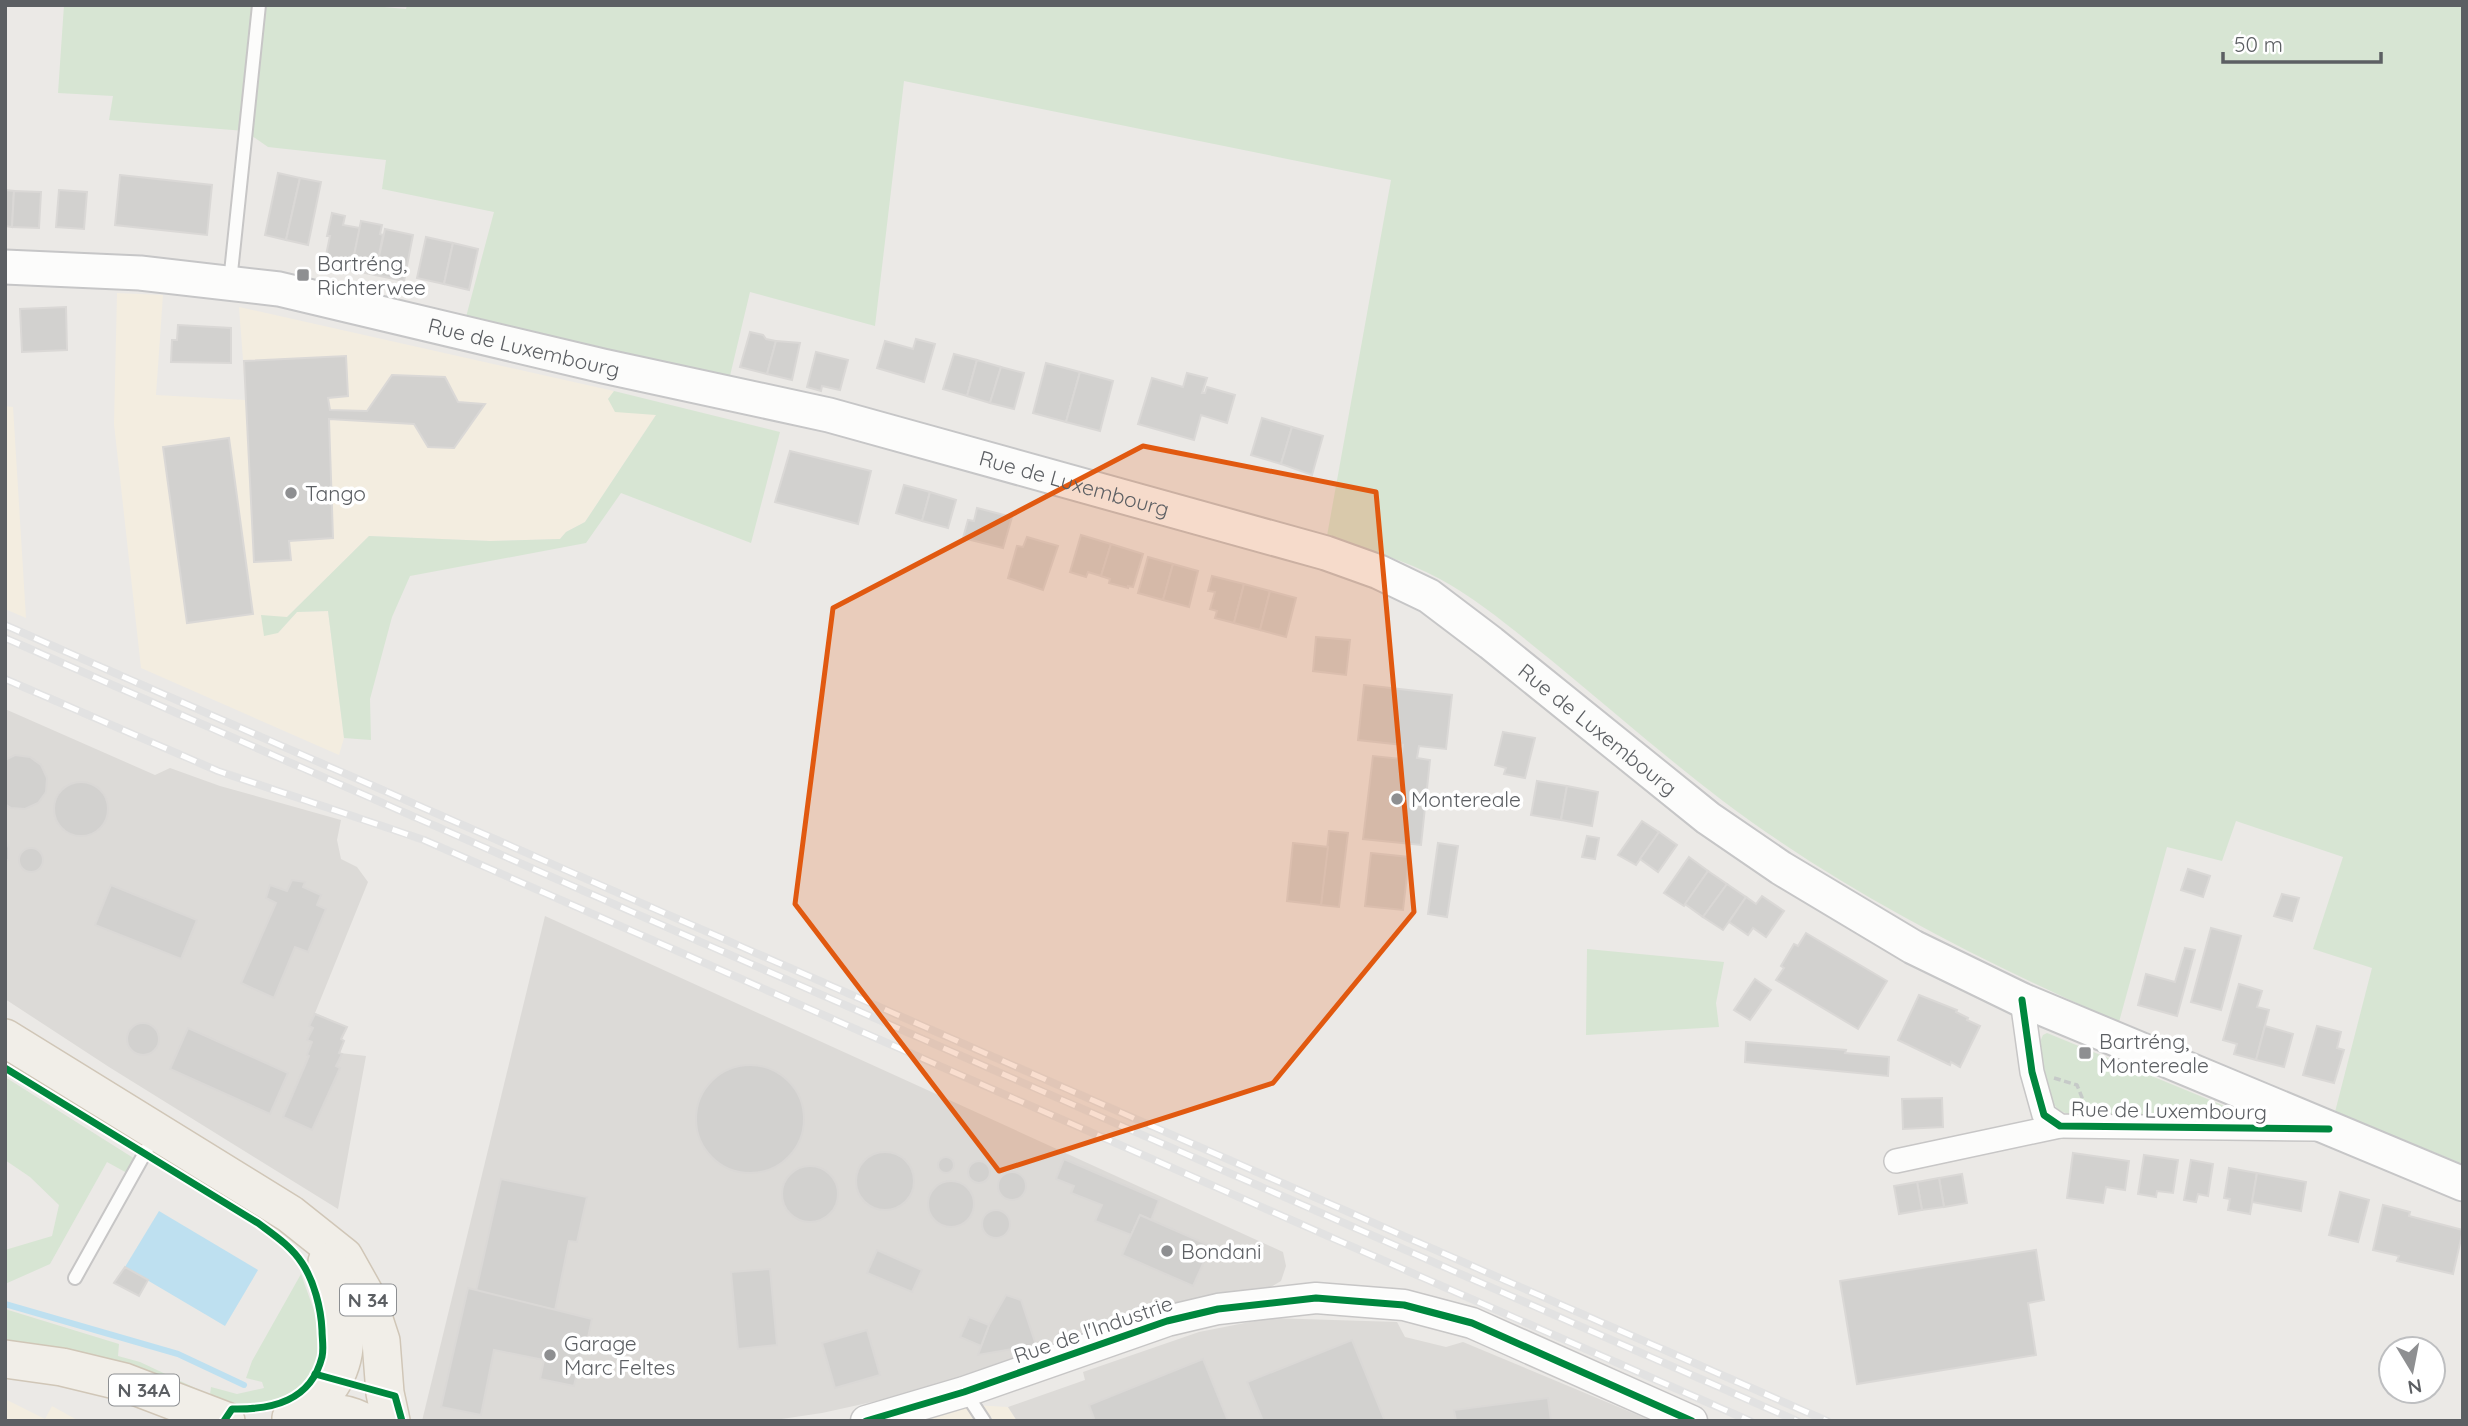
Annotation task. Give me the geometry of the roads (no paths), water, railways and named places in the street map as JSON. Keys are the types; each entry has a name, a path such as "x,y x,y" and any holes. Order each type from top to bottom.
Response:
{"main road":[{"name":"Rue de Luxembourg","path":"5,267 140,273 279,289 603,366 829,415 1326,553 1379,572 1429,596 1708,818 1781,868 1913,947 2022,1000 2463,1184"},
{"name":"N 34","path":"5,1038 290,1214 344,1257 367,1298 381,1341 385,1394 391,1421"},
{"name":"N 34","path":"295,1417 335,1379 344,1347 343,1305 330,1267 308,1227"},
{"name":"N 34A","path":"5,1359 62,1367 124,1382 226,1421"},
{"name":"N 34A","path":"62,1367 156,1421"},
{"name":"N 34","path":"295,1417 331,1413 362,1421"}],"street":[{"name":"Rue de Luxembourg","path":"2022,1000 2032,1072 2044,1115 2060,1126"},
{"name":"Rue de Luxembourg","path":"1896,1161 2060,1126 2329,1129"},
{"name":"Rue de l'Industrie","path":"866,1421 964,1392 1167,1321 1218,1309 1316,1298 1404,1305 1472,1323 1692,1421"}],"lane":[{"path":"230,282 259,5"},
{"path":"75,1278 157,1132"},
{"path":"964,1392 984,1421"}],"water":[{"path":"159,1211 258,1270 225,1326 125,1267"}],"waterway":[{"path":"5,1304 178,1354 244,1385"}],"railway":[{"path":"5,625 1827,1421"},
{"path":"5,638 1797,1421"},
{"path":"5,679 218,771 424,840 1750,1421"}],"place":[{"name":"Bartréng, Richterwee","path":"303,275"},
{"name":"Tango","path":"291,493"},
{"name":"Montereale","path":"1397,799"},
{"name":"Bartréng, Montereale","path":"2085,1053"},
{"name":"Bondani","path":"1167,1251"},
{"name":"Garage Marc Feltes","path":"550,1355"}]}
